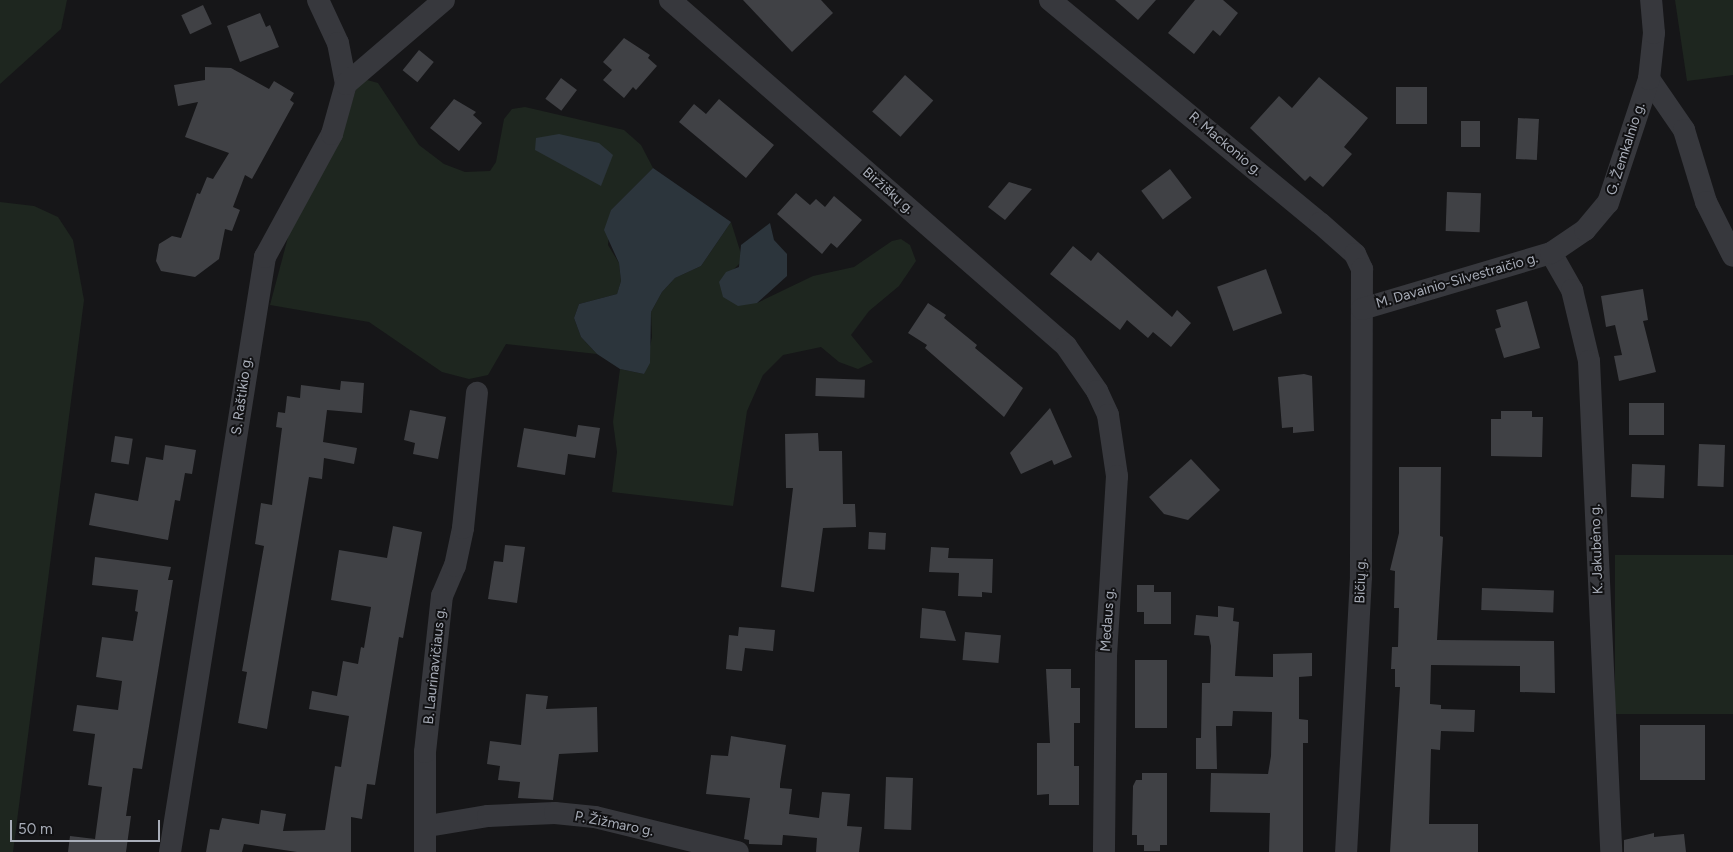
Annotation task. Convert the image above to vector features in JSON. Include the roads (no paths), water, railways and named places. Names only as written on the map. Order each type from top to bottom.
[{"type":"street","points":[[318,0],[338,43],[346,84],[444,0]]},
{"type":"street","name":"Biržiškų g.","points":[[670,0],[1066,346],[1097,390]]},
{"type":"street","name":"R. Mackonio g.","points":[[1050,0],[1355,254],[1362,269],[1362,309]]},
{"type":"street","name":"G. Žemkalnio g.","points":[[1551,253],[1585,230],[1608,202],[1649,79],[1654,33],[1651,0]]},
{"type":"street","name":"G. Žemkalnio g.","points":[[1649,79],[1684,130],[1706,202],[1733,256]]},
{"type":"street","name":"S. Raštikio g.","points":[[170,852],[266,258],[332,134],[346,84]]},
{"type":"street","name":"M. Davainio-Silvestraičio g.","points":[[1362,309],[1551,253]]},
{"type":"street","name":"K. Jakubėno g.","points":[[1551,253],[1572,290],[1589,360],[1611,852]]},
{"type":"street","name":"Bičių g.","points":[[1346,852],[1361,577],[1362,309]]},
{"type":"street","name":"Medaus g.","points":[[1097,390],[1108,415],[1117,476],[1106,657],[1104,852]]},
{"type":"street","name":"B. Laurinavičiaus g.","points":[[425,852],[428,826],[426,752],[442,596],[455,566],[464,528],[477,393]]},
{"type":"street","name":"P. Žižmaro g.","points":[[428,826],[488,816],[555,813],[595,817],[738,852]]}]
